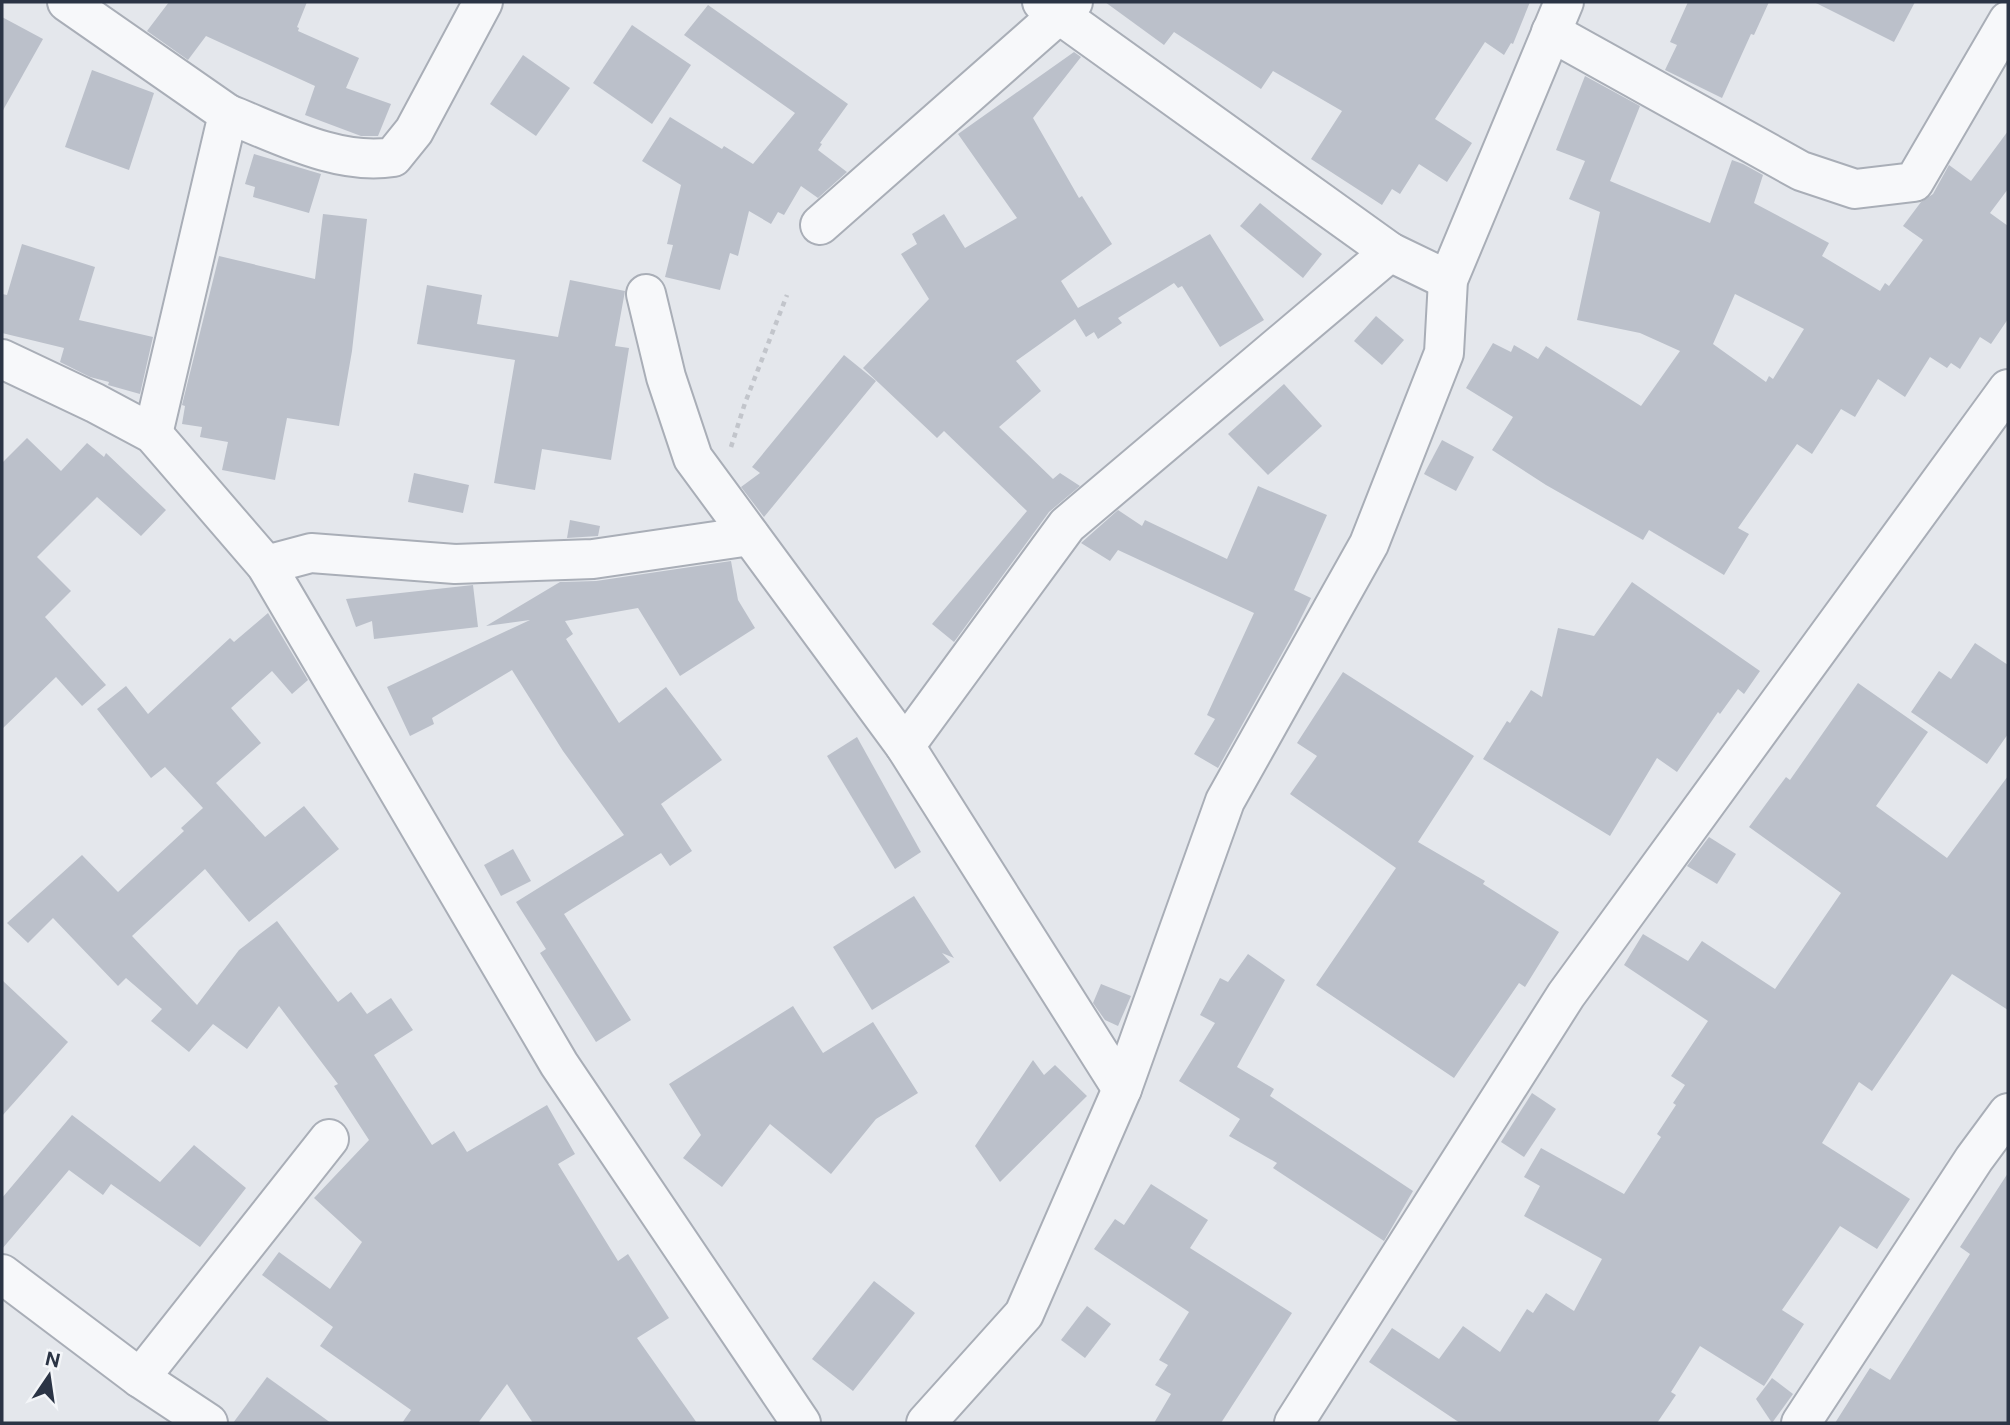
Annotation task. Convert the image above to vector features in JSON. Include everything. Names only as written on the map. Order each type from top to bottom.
[{"type":"street","points":[[67,2],[228,114],[342,157],[373,160],[393,157],[414,131],[483,2]]},
{"type":"street","points":[[820,225],[1059,6],[1390,252],[1448,280]]},
{"type":"street","points":[[926,1423],[1024,1314],[1122,1089],[1225,801],[1368,544],[1444,353],[1448,280],[1558,17],[1801,171],[1855,189],[1914,182],[2008,21]]},
{"type":"street","points":[[153,434],[228,114]]},
{"type":"street","points":[[905,746],[1067,525],[1390,252]]},
{"type":"street","points":[[646,294],[666,377],[693,458],[905,746],[1122,1089]]},
{"type":"street","points":[[2,359],[153,434],[266,565],[559,1064],[801,1423]]},
{"type":"street","points":[[1294,1423],[1566,995],[2008,388]]},
{"type":"street","points":[[266,565],[311,554],[455,564],[593,559],[751,536]]},
{"type":"street","points":[[1801,1423],[1973,1159],[2008,1113]]},
{"type":"street","points":[[140,1378],[329,1139]]},
{"type":"street","points":[[2,1274],[140,1378],[208,1423]]},
{"type":"path","points":[[717,491],[745,403],[787,296]]},
{"type":"building","points":[[169,2],[307,2],[297,27],[298,31],[359,58],[346,88],[391,104],[378,136],[361,136],[305,115],[315,86],[206,36],[188,60],[147,31]]},
{"type":"building","points":[[1105,2],[1530,2],[1513,44],[1511,43],[1504,55],[1485,42],[1435,119],[1472,143],[1447,182],[1419,164],[1400,194],[1392,189],[1382,205],[1311,159],[1342,111],[1273,71],[1261,89],[1174,32],[1164,45]]},
{"type":"building","points":[[1688,2],[1769,2],[1722,98],[1665,70],[1677,45],[1670,42]]},
{"type":"building","points":[[1814,2],[1915,2],[1894,42]]},
{"type":"building","points":[[708,5],[848,104],[820,143],[822,144],[818,150],[847,172],[818,198],[801,186],[784,215],[778,212],[771,224],[749,211],[738,256],[730,253],[720,290],[665,277],[673,245],[667,244],[681,185],[642,161],[670,117],[722,149],[724,146],[753,164],[795,113],[684,35]]},
{"type":"building","points":[[2,17],[43,39],[2,112]]},
{"type":"building","points":[[632,25],[691,65],[652,124],[593,83]]},
{"type":"building","points":[[1074,52],[1081,57],[1033,118],[1079,198],[1082,196],[1112,244],[1061,281],[1078,308],[1210,234],[1264,320],[1220,347],[1182,286],[1178,288],[1174,283],[1118,318],[1122,323],[1098,339],[1094,332],[1086,337],[1075,319],[1016,361],[1041,391],[999,427],[1053,479],[1060,473],[1080,486],[1049,512],[954,642],[932,624],[1027,511],[944,431],[937,438],[863,368],[929,299],[901,254],[917,244],[912,234],[944,214],[965,248],[1017,218],[958,134]]},
{"type":"building","points":[[523,55],[570,88],[536,136],[490,104]]},
{"type":"building","points":[[92,70],[154,93],[129,170],[65,147]]},
{"type":"building","points":[[1585,76],[1640,106],[1610,181],[1710,223],[1732,160],[1743,164],[1763,175],[1754,203],[1829,243],[1822,256],[1880,291],[1885,283],[1889,286],[1923,240],[1903,226],[1921,202],[1933,194],[1949,165],[1971,181],[2008,131],[2008,189],[1990,213],[2008,226],[2008,319],[1991,344],[1980,337],[1960,369],[1951,363],[1947,368],[1930,357],[1905,397],[1878,379],[1855,417],[1841,409],[1812,454],[1797,444],[1738,528],[1749,534],[1724,575],[1649,530],[1643,540],[1546,485],[1492,450],[1513,417],[1466,388],[1493,343],[1511,352],[1514,345],[1538,359],[1546,346],[1641,406],[1680,351],[1640,333],[1577,320],[1600,212],[1569,199],[1585,161],[1556,150]],"holes":[[[1735,294],[1804,329],[1773,379],[1769,376],[1766,382],[1713,344]]]},
{"type":"building","points":[[254,154],[321,174],[309,213],[253,197],[255,187],[245,184]]},
{"type":"building","points":[[1260,203],[1322,254],[1303,278],[1240,226]]},
{"type":"building","points":[[323,214],[367,219],[352,351],[339,426],[287,418],[275,480],[222,470],[228,442],[200,437],[202,427],[182,424],[185,406],[182,405],[219,256],[315,279]]},
{"type":"building","points":[[22,244],[95,267],[79,320],[153,337],[140,394],[108,385],[109,382],[90,377],[60,362],[64,348],[2,333],[2,294],[7,295]]},
{"type":"building","points":[[570,280],[625,291],[615,346],[629,348],[611,460],[542,449],[535,490],[494,483],[515,360],[417,344],[427,285],[482,295],[477,324],[558,337]]},
{"type":"building","points":[[1376,316],[1404,340],[1382,365],[1354,341]]},
{"type":"building","points":[[844,355],[876,381],[764,517],[741,487],[760,473],[752,467]]},
{"type":"building","points":[[1284,384],[1322,426],[1268,475],[1228,434]]},
{"type":"building","points":[[27,438],[61,471],[87,443],[104,457],[106,453],[166,510],[141,536],[97,497],[37,557],[71,591],[45,617],[106,685],[82,706],[56,677],[2,729],[2,463]]},
{"type":"building","points":[[1442,440],[1474,457],[1456,491],[1424,474]]},
{"type":"building","points":[[414,473],[469,485],[463,513],[408,502]]},
{"type":"building","points":[[1258,486],[1327,515],[1294,590],[1311,598],[1218,768],[1194,754],[1215,719],[1207,715],[1254,613],[1118,550],[1110,561],[1081,543],[1118,510],[1142,526],[1145,520],[1227,559]]},
{"type":"building","points":[[570,520],[600,526],[598,536],[567,538]]},
{"type":"building","points":[[731,561],[738,600],[755,628],[680,676],[638,608],[565,621],[573,634],[566,639],[619,723],[666,687],[722,760],[661,804],[692,851],[670,866],[661,853],[564,914],[631,1020],[596,1042],[540,953],[546,949],[516,902],[624,835],[563,751],[512,670],[432,718],[434,724],[410,736],[387,687],[530,620],[486,626],[560,582],[596,581]]},
{"type":"building","points":[[1632,582],[1760,671],[1744,694],[1738,689],[1720,714],[1718,712],[1677,772],[1657,758],[1610,836],[1483,759],[1531,690],[1542,697],[1558,628],[1594,636]]},
{"type":"building","points":[[473,585],[478,627],[374,639],[372,621],[356,627],[346,599]]},
{"type":"building","points":[[268,613],[308,680],[292,694],[272,671],[231,708],[261,743],[216,783],[265,837],[304,806],[339,849],[249,922],[205,869],[132,936],[197,1005],[239,950],[277,921],[338,1002],[351,992],[367,1014],[391,998],[413,1030],[374,1055],[432,1145],[454,1131],[467,1152],[547,1105],[575,1154],[558,1164],[618,1261],[628,1254],[669,1318],[637,1338],[697,1423],[533,1423],[507,1384],[478,1423],[402,1423],[411,1410],[320,1346],[333,1327],[262,1275],[279,1252],[330,1289],[362,1242],[314,1198],[369,1140],[334,1086],[338,1084],[279,1006],[247,1049],[213,1024],[189,1052],[151,1021],[162,1009],[126,978],[118,986],[53,918],[28,943],[7,923],[82,855],[118,892],[184,831],[181,828],[203,808],[165,767],[151,778],[97,709],[126,686],[148,714],[230,638],[234,642]]},
{"type":"building","points":[[1975,643],[2008,665],[2008,734],[1987,764],[1911,712],[1939,671],[1951,679]]},
{"type":"building","points":[[1343,672],[1474,756],[1418,842],[1485,881],[1483,884],[1559,932],[1525,987],[1519,983],[1454,1078],[1316,985],[1396,868],[1290,794],[1317,756],[1297,743]]},
{"type":"building","points":[[1858,683],[1928,732],[1876,806],[1947,858],[2008,776],[2008,1010],[1952,974],[1872,1091],[1859,1082],[1822,1143],[1910,1199],[1877,1249],[1840,1226],[1782,1310],[1804,1324],[1764,1386],[1700,1346],[1671,1392],[1676,1395],[1657,1423],[1460,1423],[1369,1362],[1392,1328],[1439,1359],[1463,1326],[1500,1352],[1527,1309],[1533,1313],[1546,1293],[1574,1311],[1602,1259],[1524,1216],[1540,1186],[1524,1177],[1541,1148],[1624,1194],[1661,1137],[1657,1134],[1676,1105],[1673,1103],[1685,1085],[1671,1076],[1708,1021],[1624,965],[1643,934],[1688,961],[1702,941],[1775,989],[1841,893],[1749,827],[1786,777],[1790,780]]},
{"type":"building","points":[[857,737],[921,852],[895,869],[827,756]]},
{"type":"building","points":[[1709,837],[1736,854],[1717,884],[1687,866]]},
{"type":"building","points":[[513,849],[531,881],[501,896],[484,865]]},
{"type":"building","points":[[914,896],[954,958],[942,953],[950,962],[872,1010],[833,947]]},
{"type":"building","points":[[1248,954],[1285,980],[1237,1067],[1274,1089],[1270,1096],[1413,1191],[1384,1241],[1273,1168],[1277,1163],[1229,1136],[1240,1119],[1179,1081],[1215,1023],[1200,1015],[1220,978],[1228,982]]},
{"type":"building","points":[[2,980],[68,1042],[2,1116]]},
{"type":"building","points":[[1101,984],[1131,996],[1118,1026],[1105,1020],[1093,1003]]},
{"type":"building","points":[[793,1006],[823,1053],[873,1022],[918,1093],[876,1119],[831,1174],[770,1124],[722,1187],[683,1158],[701,1135],[669,1084]]},
{"type":"building","points":[[1033,1060],[1044,1075],[1055,1065],[1087,1096],[1000,1182],[975,1146]]},
{"type":"building","points":[[1532,1093],[1556,1109],[1524,1157],[1501,1142]]},
{"type":"building","points":[[72,1115],[160,1182],[194,1145],[246,1188],[200,1247],[111,1184],[103,1195],[69,1170],[2,1249],[2,1198]]},
{"type":"building","points":[[2008,1173],[2008,1423],[1835,1423],[1870,1368],[1890,1380],[1970,1254],[1960,1247]]},
{"type":"building","points":[[1151,1184],[1208,1220],[1190,1248],[1292,1313],[1221,1423],[1154,1423],[1171,1394],[1155,1385],[1168,1365],[1159,1360],[1189,1312],[1094,1249],[1115,1219],[1124,1225]]},
{"type":"building","points":[[874,1281],[915,1313],[853,1391],[812,1359]]},
{"type":"building","points":[[1087,1306],[1111,1324],[1085,1358],[1061,1340]]},
{"type":"building","points":[[267,1377],[331,1423],[233,1423]]},
{"type":"building","points":[[1772,1378],[1793,1394],[1772,1423],[1756,1399]]}]
